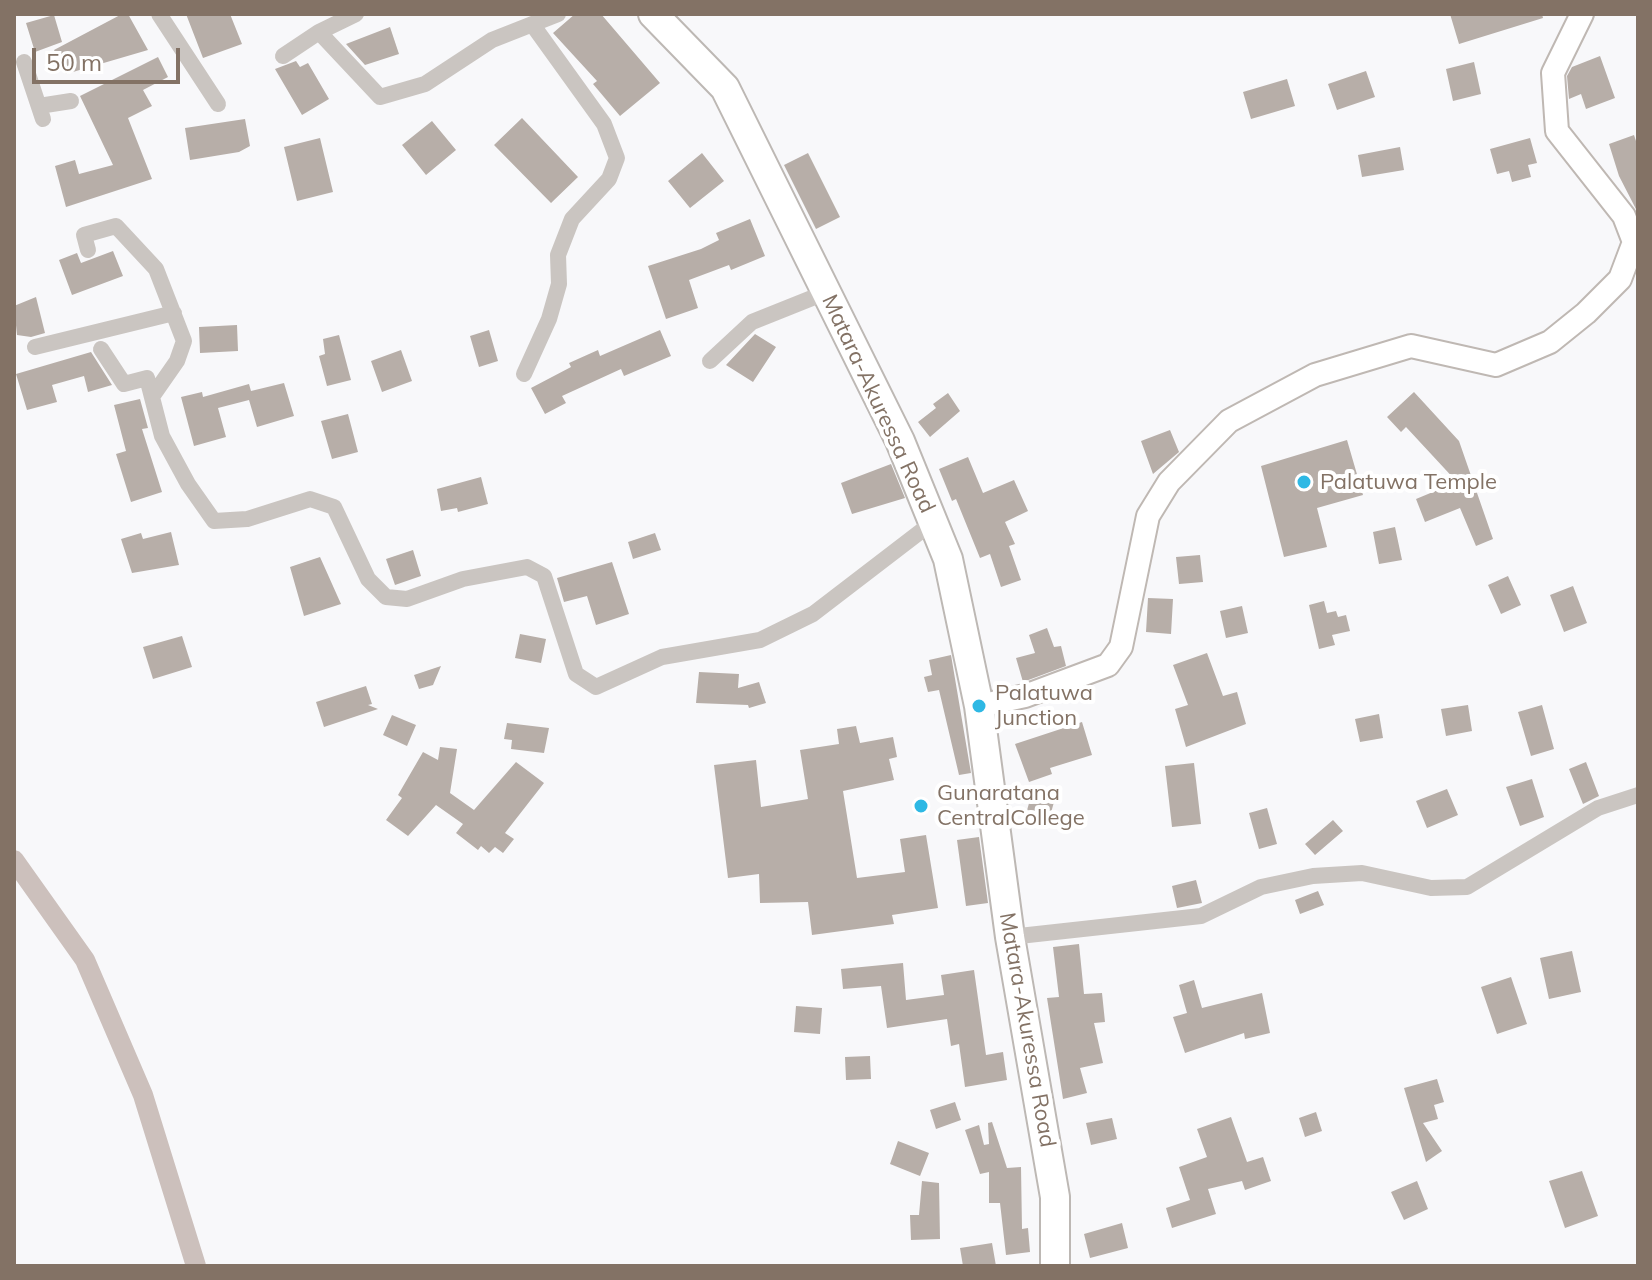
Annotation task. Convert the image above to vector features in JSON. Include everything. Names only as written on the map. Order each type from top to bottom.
[{"type":"highway","name":"Matara-Akuressa Road","points":[[653,14],[725,88],[900,441],[948,559],[979,706],[1010,937],[1055,1197],[1055,1266]]},
{"type":"street","points":[[159,14],[218,104]]},
{"type":"street","points":[[283,56],[319,32],[356,14]]},
{"type":"street","points":[[319,32],[380,97],[425,84],[492,40],[558,14]]},
{"type":"street","points":[[979,706],[1025,696],[1108,665],[1121,647],[1148,516],[1169,482],[1229,421],[1315,375],[1411,346],[1496,365],[1550,342],[1620,279],[1634,242],[1624,216],[1557,131],[1553,73],[1582,14]]},
{"type":"street","points":[[524,374],[549,319],[559,284],[558,255],[572,219],[609,179],[617,158],[604,124],[532,24]]},
{"type":"street","points":[[24,62],[41,113],[71,101]]},
{"type":"street","points":[[88,250],[84,235],[116,226],[156,269],[184,341],[177,361],[154,394]]},
{"type":"street","points":[[710,361],[752,322],[827,292]]},
{"type":"street","points":[[35,347],[174,313]]},
{"type":"street","points":[[101,349],[124,384],[147,378],[154,394],[162,436],[188,484],[214,521],[247,519],[310,499],[334,507],[368,579],[386,597],[407,599],[463,579],[527,567],[544,576],[576,674],[596,687],[662,657],[760,640],[813,614],[933,522]]},
{"type":"street","points":[[1010,937],[1201,916],[1261,887],[1313,876],[1362,873],[1431,888],[1467,887],[1598,808],[1638,795]]},
{"type":"building","points":[[122,14],[128,14],[148,50],[66,74],[54,50]]},
{"type":"building","points":[[186,14],[230,14],[242,44],[203,58]]},
{"type":"building","points":[[575,14],[601,14],[660,83],[620,116],[593,84],[597,81],[553,33]]},
{"type":"building","points":[[1450,14],[1542,14],[1543,18],[1459,44]]},
{"type":"building","points":[[54,15],[62,42],[35,52],[26,23]]},
{"type":"building","points":[[390,27],[399,54],[365,65],[346,44]]},
{"type":"building","points":[[1600,56],[1615,98],[1586,109],[1581,94],[1569,99],[1567,76],[1572,67]]},
{"type":"building","points":[[158,57],[168,77],[143,90],[152,106],[128,118],[152,179],[66,207],[55,166],[75,160],[79,174],[113,165],[80,96]]},
{"type":"building","points":[[296,61],[300,67],[308,63],[329,99],[302,115],[275,69]]},
{"type":"building","points":[[1474,62],[1481,94],[1453,101],[1446,69]]},
{"type":"building","points":[[1366,71],[1375,97],[1337,110],[1328,84]]},
{"type":"building","points":[[1287,79],[1295,106],[1251,119],[1243,92]]},
{"type":"building","points":[[522,118],[578,177],[551,203],[494,145]]},
{"type":"building","points":[[245,119],[250,146],[239,152],[190,160],[185,128]]},
{"type":"building","points":[[432,121],[456,150],[426,175],[402,145]]},
{"type":"building","points":[[1634,135],[1638,147],[1638,213],[1619,176],[1609,144]]},
{"type":"building","points":[[320,138],[333,192],[297,201],[284,147]]},
{"type":"building","points":[[1530,138],[1537,163],[1528,165],[1531,177],[1512,182],[1509,171],[1497,174],[1490,149]]},
{"type":"building","points":[[1400,147],[1404,170],[1362,177],[1358,155]]},
{"type":"building","points":[[702,153],[724,181],[690,208],[668,181]]},
{"type":"building","points":[[808,153],[840,217],[816,229],[784,165]]},
{"type":"building","points":[[750,219],[765,256],[731,270],[729,265],[689,280],[698,308],[666,319],[648,266],[701,249],[719,240],[716,233]]},
{"type":"building","points":[[113,251],[123,276],[72,295],[59,260],[77,253],[81,263]]},
{"type":"building","points":[[36,297],[45,333],[31,337],[17,335],[14,306]]},
{"type":"building","points":[[237,325],[238,351],[200,353],[199,327]]},
{"type":"building","points":[[489,330],[498,361],[479,367],[470,336]]},
{"type":"building","points":[[660,330],[671,356],[624,376],[621,369],[562,396],[566,403],[545,414],[531,388],[571,367],[569,363],[598,350],[600,356]]},
{"type":"building","points":[[755,334],[776,347],[753,382],[726,365]]},
{"type":"building","points":[[339,335],[351,380],[327,386],[319,356],[325,354],[323,339]]},
{"type":"building","points":[[401,350],[412,381],[382,392],[371,361]]},
{"type":"building","points":[[91,352],[112,385],[88,392],[84,376],[52,385],[57,402],[27,410],[16,374]]},
{"type":"building","points":[[284,383],[294,416],[257,427],[249,400],[218,408],[226,437],[194,446],[181,397],[202,392],[203,397],[249,384],[251,391]]},
{"type":"building","points":[[1414,392],[1459,441],[1493,539],[1476,546],[1460,508],[1425,522],[1416,499],[1457,482],[1406,427],[1401,432],[1387,417]]},
{"type":"building","points":[[948,393],[960,411],[930,437],[918,422],[936,408],[933,404]]},
{"type":"building","points":[[140,399],[148,428],[142,429],[162,492],[131,502],[116,454],[126,451],[114,405]]},
{"type":"building","points":[[348,414],[358,452],[332,459],[321,421]]},
{"type":"building","points":[[1170,430],[1179,452],[1153,474],[1141,441]]},
{"type":"building","points":[[1347,440],[1363,495],[1317,508],[1327,547],[1284,557],[1261,466]]},
{"type":"building","points":[[968,457],[983,493],[1014,480],[1028,511],[1005,522],[1015,544],[1009,546],[1021,580],[1001,587],[990,554],[980,558],[956,499],[952,501],[939,469]]},
{"type":"building","points":[[891,464],[905,498],[852,514],[841,483]]},
{"type":"building","points":[[481,477],[488,504],[458,512],[457,508],[441,511],[437,489]]},
{"type":"building","points":[[1395,527],[1402,560],[1379,564],[1373,532]]},
{"type":"building","points":[[171,532],[179,565],[132,573],[121,539],[141,533],[143,539]]},
{"type":"building","points":[[655,533],[661,550],[633,559],[628,542]]},
{"type":"building","points":[[413,550],[421,576],[395,585],[386,559]]},
{"type":"building","points":[[1200,555],[1203,582],[1179,584],[1176,557]]},
{"type":"building","points":[[320,557],[341,604],[304,616],[290,567]]},
{"type":"building","points":[[612,562],[629,614],[596,625],[587,596],[564,602],[557,578]]},
{"type":"building","points":[[1508,576],[1521,605],[1501,614],[1488,585]]},
{"type":"building","points":[[1573,586],[1587,623],[1564,632],[1550,595]]},
{"type":"building","points":[[1148,598],[1173,599],[1171,634],[1146,632]]},
{"type":"building","points":[[1324,601],[1327,613],[1336,611],[1338,617],[1346,615],[1350,631],[1332,635],[1335,645],[1319,649],[1309,605]]},
{"type":"building","points":[[1242,606],[1248,633],[1226,638],[1220,611]]},
{"type":"building","points":[[1047,628],[1054,647],[1061,646],[1066,666],[1023,682],[1016,658],[1035,653],[1029,635]]},
{"type":"building","points":[[520,634],[546,639],[541,663],[515,658]]},
{"type":"building","points":[[182,636],[192,667],[153,679],[143,647]]},
{"type":"building","points":[[1207,653],[1223,696],[1237,692],[1246,724],[1186,747],[1175,709],[1188,705],[1173,665]]},
{"type":"building","points":[[951,655],[971,773],[959,775],[939,690],[928,692],[924,677],[932,675],[929,660]]},
{"type":"building","points":[[441,666],[433,685],[419,689],[414,675]]},
{"type":"building","points":[[699,672],[739,674],[738,688],[759,682],[766,703],[749,708],[748,705],[696,703]]},
{"type":"building","points":[[366,686],[372,704],[368,705],[378,709],[324,727],[316,702]]},
{"type":"building","points":[[1468,705],[1472,731],[1446,736],[1441,709]]},
{"type":"building","points":[[1542,705],[1554,749],[1531,756],[1518,712]]},
{"type":"building","points":[[1379,714],[1383,738],[1360,742],[1355,719]]},
{"type":"building","points":[[392,715],[416,725],[407,746],[383,735]]},
{"type":"building","points":[[1082,722],[1092,755],[1050,768],[1052,774],[1029,782],[1015,744]]},
{"type":"building","points":[[507,723],[549,728],[544,753],[511,749],[512,740],[504,739]]},
{"type":"building","points":[[856,726],[860,743],[893,737],[897,757],[889,759],[894,780],[843,791],[857,878],[905,872],[900,839],[926,835],[938,908],[892,915],[894,924],[812,935],[808,902],[760,903],[759,874],[728,878],[714,765],[756,760],[761,807],[808,799],[800,750],[839,744],[837,729]]},
{"type":"building","points":[[440,747],[457,749],[450,793],[474,810],[516,762],[544,783],[505,833],[514,839],[503,853],[495,847],[489,853],[481,846],[478,850],[456,833],[463,824],[436,805],[408,836],[386,820],[402,798],[398,795],[423,752],[438,760]]},
{"type":"building","points":[[1586,762],[1599,796],[1583,804],[1569,769]]},
{"type":"building","points":[[1194,763],[1201,824],[1172,827],[1165,766]]},
{"type":"building","points":[[1532,779],[1544,817],[1520,826],[1506,787]]},
{"type":"building","points":[[1447,789],[1458,815],[1427,828],[1416,801]]},
{"type":"building","points":[[1031,796],[1054,802],[1049,820],[1026,814]]},
{"type":"building","points":[[1267,808],[1277,844],[1259,849],[1249,813]]},
{"type":"building","points":[[1333,820],[1343,831],[1315,855],[1305,844]]},
{"type":"building","points":[[979,837],[988,903],[966,906],[957,840]]},
{"type":"building","points":[[1196,880],[1202,903],[1177,908],[1172,886]]},
{"type":"building","points":[[1318,891],[1324,905],[1300,914],[1295,900]]},
{"type":"building","points":[[1079,944],[1084,994],[1102,993],[1105,1022],[1094,1023],[1103,1063],[1080,1068],[1087,1093],[1063,1099],[1047,998],[1059,997],[1053,947]]},
{"type":"building","points":[[1572,951],[1581,992],[1549,999],[1540,958]]},
{"type":"building","points":[[903,963],[906,1000],[944,995],[941,975],[974,970],[986,1055],[1003,1052],[1007,1080],[965,1087],[959,1044],[951,1046],[947,1019],[887,1028],[881,986],[843,989],[841,969]]},
{"type":"building","points":[[1511,977],[1527,1024],[1497,1034],[1481,987]]},
{"type":"building","points":[[1194,980],[1202,1008],[1262,993],[1270,1033],[1245,1039],[1244,1033],[1185,1053],[1173,1017],[1187,1013],[1179,985]]},
{"type":"building","points":[[796,1006],[822,1008],[820,1034],[794,1032]]},
{"type":"building","points":[[870,1056],[871,1079],[846,1080],[845,1057]]},
{"type":"building","points":[[1437,1079],[1444,1102],[1434,1105],[1438,1119],[1423,1123],[1442,1151],[1426,1162],[1404,1088]]},
{"type":"building","points":[[955,1102],[961,1120],[936,1129],[930,1110]]},
{"type":"building","points":[[1316,1112],[1322,1131],[1305,1137],[1299,1118]]},
{"type":"building","points":[[1231,1117],[1247,1162],[1263,1157],[1271,1181],[1245,1190],[1242,1181],[1208,1189],[1216,1214],[1172,1228],[1166,1208],[1190,1200],[1179,1167],[1207,1157],[1197,1129]]},
{"type":"building","points":[[1112,1118],[1117,1139],[1091,1145],[1086,1123]]},
{"type":"building","points":[[992,1122],[1007,1168],[1021,1167],[1022,1229],[1028,1228],[1030,1252],[1006,1255],[1000,1203],[989,1203],[989,1172],[980,1174],[965,1130],[979,1125],[984,1145],[989,1144],[988,1123]]},
{"type":"building","points":[[898,1141],[929,1153],[920,1176],[890,1164]]},
{"type":"building","points":[[1582,1171],[1598,1216],[1565,1228],[1549,1181]]},
{"type":"building","points":[[922,1181],[939,1183],[940,1239],[911,1240],[910,1215],[919,1215]]},
{"type":"building","points":[[1417,1181],[1428,1209],[1404,1220],[1391,1192]]},
{"type":"building","points":[[1122,1223],[1128,1248],[1090,1258],[1084,1234]]},
{"type":"building","points":[[992,1243],[996,1266],[963,1266],[960,1248]]},
{"type":"waterway","points":[[14,860],[85,960],[143,1095],[196,1266]]},
{"type":"place","name":"Palatuwa Temple","points":[[1304,482]]},
{"type":"place","name":"Palatuwa Junction","points":[[979,706]]},
{"type":"place","name":"Gunaratana CentralCollege","points":[[921,806]]}]
